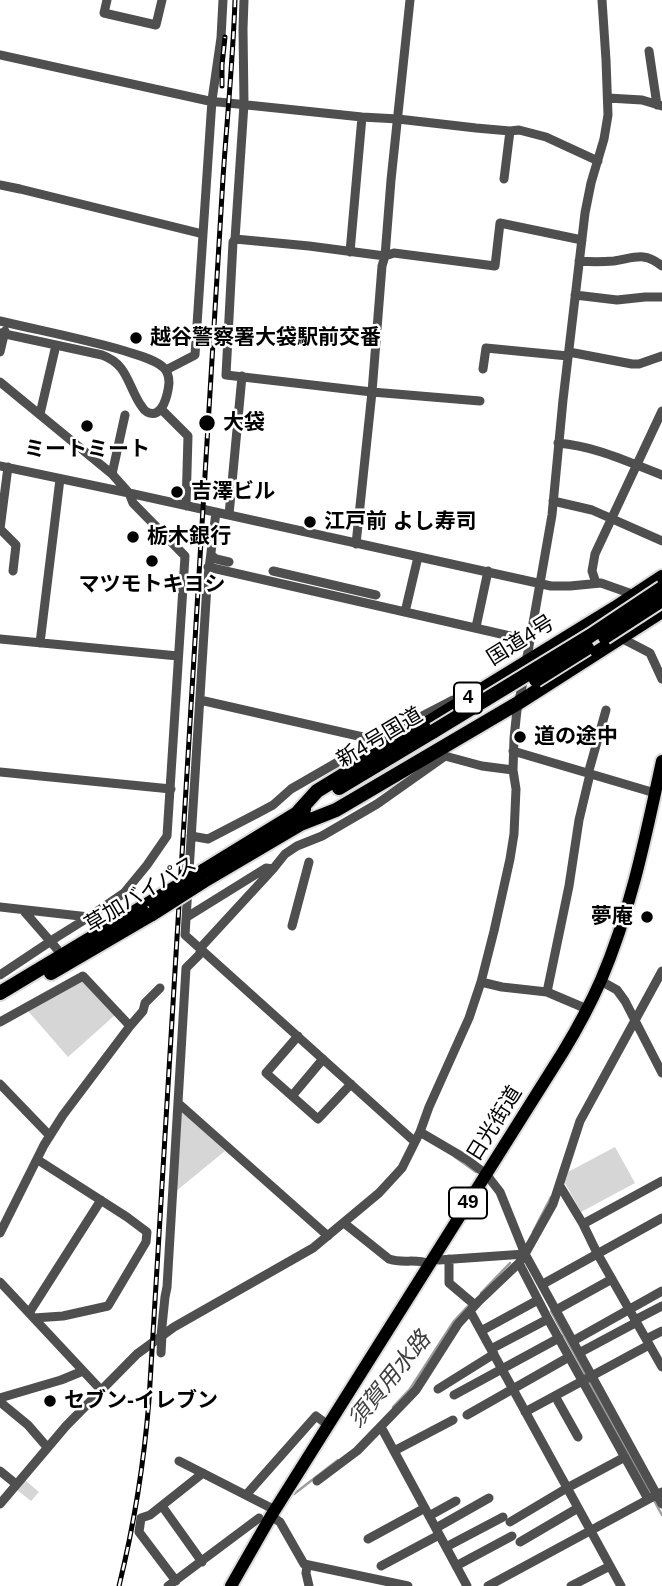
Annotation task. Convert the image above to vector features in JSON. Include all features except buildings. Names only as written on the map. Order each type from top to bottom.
[{"type":"highway","name":"4","points":[[639,592],[662,568]]},
{"type":"highway","name":"国道4号","points":[[300,818],[317,791],[662,577]]},
{"type":"highway","name":"新4号国道","points":[[300,818],[436,735],[662,588]]},
{"type":"highway","name":"新4号国道","points":[[436,735],[566,662],[662,600]]},
{"type":"highway","name":"4","points":[[300,818],[336,810],[518,703],[662,611]]},
{"type":"highway","name":"草加バイパス","points":[[0,1003],[300,818]]},
{"type":"highway","name":"草加バイパス","points":[[0,993],[153,907]]},
{"type":"main road","name":"日光街道","points":[[231,1586],[268,1515],[328,1425],[563,1052],[587,1009],[601,981],[632,890],[657,797],[662,761]]},
{"type":"street","points":[[107,0],[104,13],[156,24],[162,0]]},
{"type":"street","points":[[166,370],[195,355],[212,100],[221,38],[223,0]]},
{"type":"street","points":[[244,0],[244,104],[226,375],[477,401]]},
{"type":"street","points":[[356,544],[410,0]]},
{"type":"street","points":[[0,1504],[47,1447],[137,1354],[199,1311],[313,1248],[391,1181],[402,1168],[420,1132],[469,1018],[481,982],[510,859],[516,817],[513,751],[518,703],[541,584],[553,501],[582,240],[591,183],[606,128],[608,98],[602,0]]},
{"type":"street","points":[[608,98],[642,100],[659,105],[649,51]]},
{"type":"street","points":[[0,55],[209,101],[519,130],[547,137],[598,161]]},
{"type":"street","points":[[350,252],[362,117]]},
{"type":"street","points":[[505,180],[510,131]]},
{"type":"street","points":[[0,186],[203,234]]},
{"type":"street","points":[[235,239],[385,256],[394,253],[495,266],[500,223],[582,240]]},
{"type":"street","points":[[579,261],[599,262],[645,256],[662,266]]},
{"type":"street","points":[[575,295],[617,300],[662,297]]},
{"type":"street","points":[[0,352],[2,333],[4,322],[104,350],[124,371],[137,399],[144,409],[151,413],[161,409],[166,398],[169,384],[166,370],[133,354],[104,350],[56,345],[2,333]]},
{"type":"street","points":[[40,414],[56,345]]},
{"type":"street","points":[[483,369],[486,348],[568,354],[632,365],[662,356]]},
{"type":"street","points":[[124,371],[133,354]]},
{"type":"street","points":[[229,515],[242,376]]},
{"type":"street","points":[[0,382],[112,474],[129,493],[133,503],[185,556],[167,836],[124,893],[0,975]]},
{"type":"street","points":[[161,409],[188,436],[186,506]]},
{"type":"street","points":[[596,583],[592,575],[592,562],[662,411]]},
{"type":"street","points":[[112,474],[125,415]]},
{"type":"street","points":[[558,443],[603,452],[662,475]]},
{"type":"street","points":[[13,570],[16,545],[0,529],[4,466],[541,584],[557,587],[601,583],[639,592]]},
{"type":"street","points":[[40,643],[60,479]]},
{"type":"street","points":[[553,501],[592,510],[662,541]]},
{"type":"street","points":[[216,512],[208,567],[185,935],[415,1142]]},
{"type":"street","points":[[211,555],[229,562]]},
{"type":"street","points":[[405,612],[418,557]]},
{"type":"street","points":[[208,567],[376,595]]},
{"type":"street","points":[[273,571],[314,586],[405,612],[510,636]]},
{"type":"street","points":[[476,627],[488,571]]},
{"type":"street","points":[[621,638],[650,653],[662,679]]},
{"type":"street","points":[[0,639],[178,656]]},
{"type":"street","points":[[200,700],[376,740]]},
{"type":"street","points":[[191,836],[208,839],[273,805],[291,789],[376,740],[453,700],[464,701]]},
{"type":"street","points":[[547,992],[569,886],[579,820],[606,710]]},
{"type":"street","points":[[161,1353],[186,968],[199,955],[203,945],[285,854],[377,804],[484,728],[484,723]]},
{"type":"street","points":[[513,751],[657,797]]},
{"type":"street","points":[[445,756],[482,766],[513,770]]},
{"type":"street","points":[[0,772],[171,789]]},
{"type":"street","points":[[292,926],[309,862]]},
{"type":"street","points":[[187,917],[266,868],[273,869]]},
{"type":"street","points":[[0,907],[89,917]]},
{"type":"street","points":[[23,910],[57,949]]},
{"type":"street","points":[[317,1481],[357,1451],[416,1390],[458,1324],[519,1263],[553,1204],[580,1121],[662,971]]},
{"type":"street","points":[[0,1022],[83,976],[130,1026]]},
{"type":"street","points":[[601,981],[617,990],[625,1001],[662,1073]]},
{"type":"street","points":[[481,982],[502,987],[538,989],[587,1009]]},
{"type":"street","points":[[0,1233],[63,1115],[143,1011],[145,1003],[160,988]]},
{"type":"street","points":[[298,1036],[266,1073],[318,1119],[351,1084]]},
{"type":"street","points":[[292,1096],[323,1059]]},
{"type":"street","points":[[0,1084],[50,1136]]},
{"type":"street","points":[[178,1103],[328,1236]]},
{"type":"street","points":[[420,1132],[454,1151],[486,1174],[500,1192],[525,1254],[662,1504]]},
{"type":"street","points":[[32,1315],[63,1316],[108,1306],[146,1241],[147,1232],[38,1160]]},
{"type":"street","points":[[583,1224],[662,1181]]},
{"type":"street","points":[[560,1186],[659,1357],[662,1367]]},
{"type":"street","points":[[32,1315],[101,1200]]},
{"type":"street","points":[[543,1284],[662,1218]]},
{"type":"street","points":[[344,1223],[395,1261],[424,1262],[525,1254]]},
{"type":"street","points":[[449,1259],[449,1283],[472,1308],[481,1331],[621,1586]]},
{"type":"street","points":[[519,1263],[625,1457],[656,1495]]},
{"type":"street","points":[[556,1310],[612,1279]]},
{"type":"street","points":[[0,1282],[101,1390]]},
{"type":"street","points":[[573,1341],[662,1291]]},
{"type":"street","points":[[481,1331],[538,1300]]},
{"type":"street","points":[[579,1353],[662,1306]]},
{"type":"street","points":[[438,1389],[492,1351],[548,1319]]},
{"type":"street","points":[[526,1412],[592,1376],[662,1331]]},
{"type":"street","points":[[454,1395],[559,1338]]},
{"type":"street","points":[[467,1415],[569,1357]]},
{"type":"street","points":[[0,1400],[83,1371]]},
{"type":"street","points":[[555,1396],[578,1437]]},
{"type":"street","points":[[0,1400],[28,1425],[47,1447]]},
{"type":"street","points":[[246,1495],[316,1416],[328,1425]]},
{"type":"street","points":[[394,1451],[453,1420]]},
{"type":"street","points":[[381,1427],[467,1586]]},
{"type":"street","points":[[446,1546],[506,1520],[625,1457]]},
{"type":"street","points":[[179,1461],[246,1495],[280,1522],[304,1564],[373,1583],[408,1586]]},
{"type":"street","points":[[0,1471],[16,1484]]},
{"type":"street","points":[[203,1473],[162,1506],[141,1518],[139,1532],[172,1584],[268,1515]]},
{"type":"street","points":[[488,1586],[656,1495]]},
{"type":"street","points":[[381,1566],[489,1499]]},
{"type":"street","points":[[368,1539],[456,1501]]},
{"type":"street","points":[[162,1506],[201,1562]]},
{"type":"street","points":[[456,1566],[578,1508]]},
{"type":"street","points":[[307,1565],[309,1586]]},
{"type":"street","points":[[570,1586],[610,1566]]},
{"type":"shaded area","points":[[82,981],[115,1015],[68,1057],[28,1011]]},
{"type":"shaded area","points":[[180,1110],[225,1151],[175,1192]]},
{"type":"shaded area","points":[[615,1147],[635,1183],[581,1212],[565,1183],[568,1172]]},
{"type":"shaded area","points":[[25,1480],[39,1492],[31,1501],[17,1490]]},
{"type":"waterway","points":[[455,1157],[476,1172]]},
{"type":"waterway","name":"須賀用水路","points":[[533,1232],[551,1197]]},
{"type":"waterway","name":"須賀用水路","points":[[481,1293],[510,1263]]},
{"type":"waterway","name":"須賀用水路","points":[[393,1407],[410,1389],[454,1321],[468,1306]]},
{"type":"waterway","points":[[551,1311],[662,1515]]},
{"type":"waterway","name":"須賀用水路","points":[[294,1494],[338,1460]]},
{"type":"railway","points":[[119,1586],[138,1494],[149,1400],[235,0]]},
{"type":"railway","points":[[222,86],[225,37]]},
{"type":"place","name":"越谷警察署大袋駅前交番","points":[[136,338]]},
{"type":"place","name":"大袋","points":[[207,423]]},
{"type":"place","name":"ミートミート","points":[[87,426]]},
{"type":"place","name":"吉澤ビル","points":[[177,492]]},
{"type":"place","name":"江戸前 よし寿司","points":[[310,522]]},
{"type":"place","name":"栃木銀行","points":[[133,537]]},
{"type":"place","name":"マツモトキヨシ","points":[[152,561]]},
{"type":"place","name":"道の途中","points":[[520,737]]},
{"type":"place","name":"夢庵","points":[[647,917]]},
{"type":"place","name":"セブン-イレブン","points":[[50,1401]]}]
